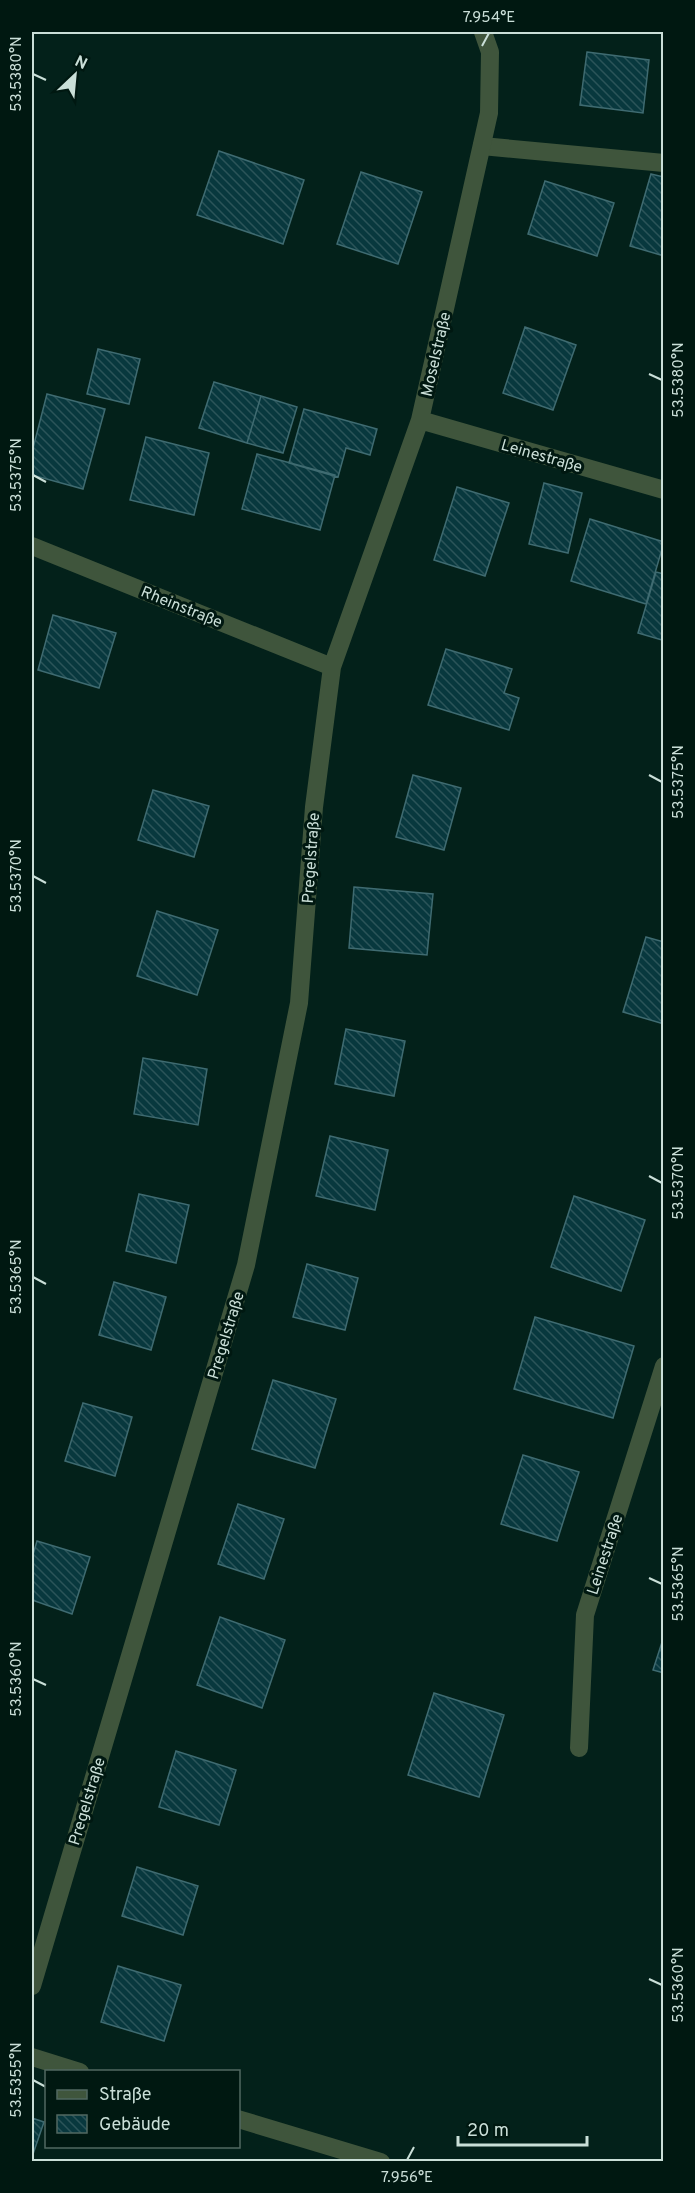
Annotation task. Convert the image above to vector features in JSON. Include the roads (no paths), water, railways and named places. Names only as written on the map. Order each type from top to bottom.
[{"type":"street","name":"Moselstraße","points":[[332,667],[420,420],[489,113],[490,52],[483,32]]},
{"type":"street","points":[[482,146],[663,163]]},
{"type":"street","name":"Leinestraße","points":[[420,420],[663,490]]},
{"type":"street","name":"Rheinstraße","points":[[32,546],[332,667]]},
{"type":"street","name":"Pregelstraße","points":[[32,1986],[246,1265],[299,1004],[314,807],[332,667]]},
{"type":"street","name":"Leinestraße","points":[[579,1748],[585,1616],[663,1366]]},
{"type":"street","points":[[32,2057],[74,2070]]},
{"type":"street","points":[[240,2120],[381,2162]]}]
